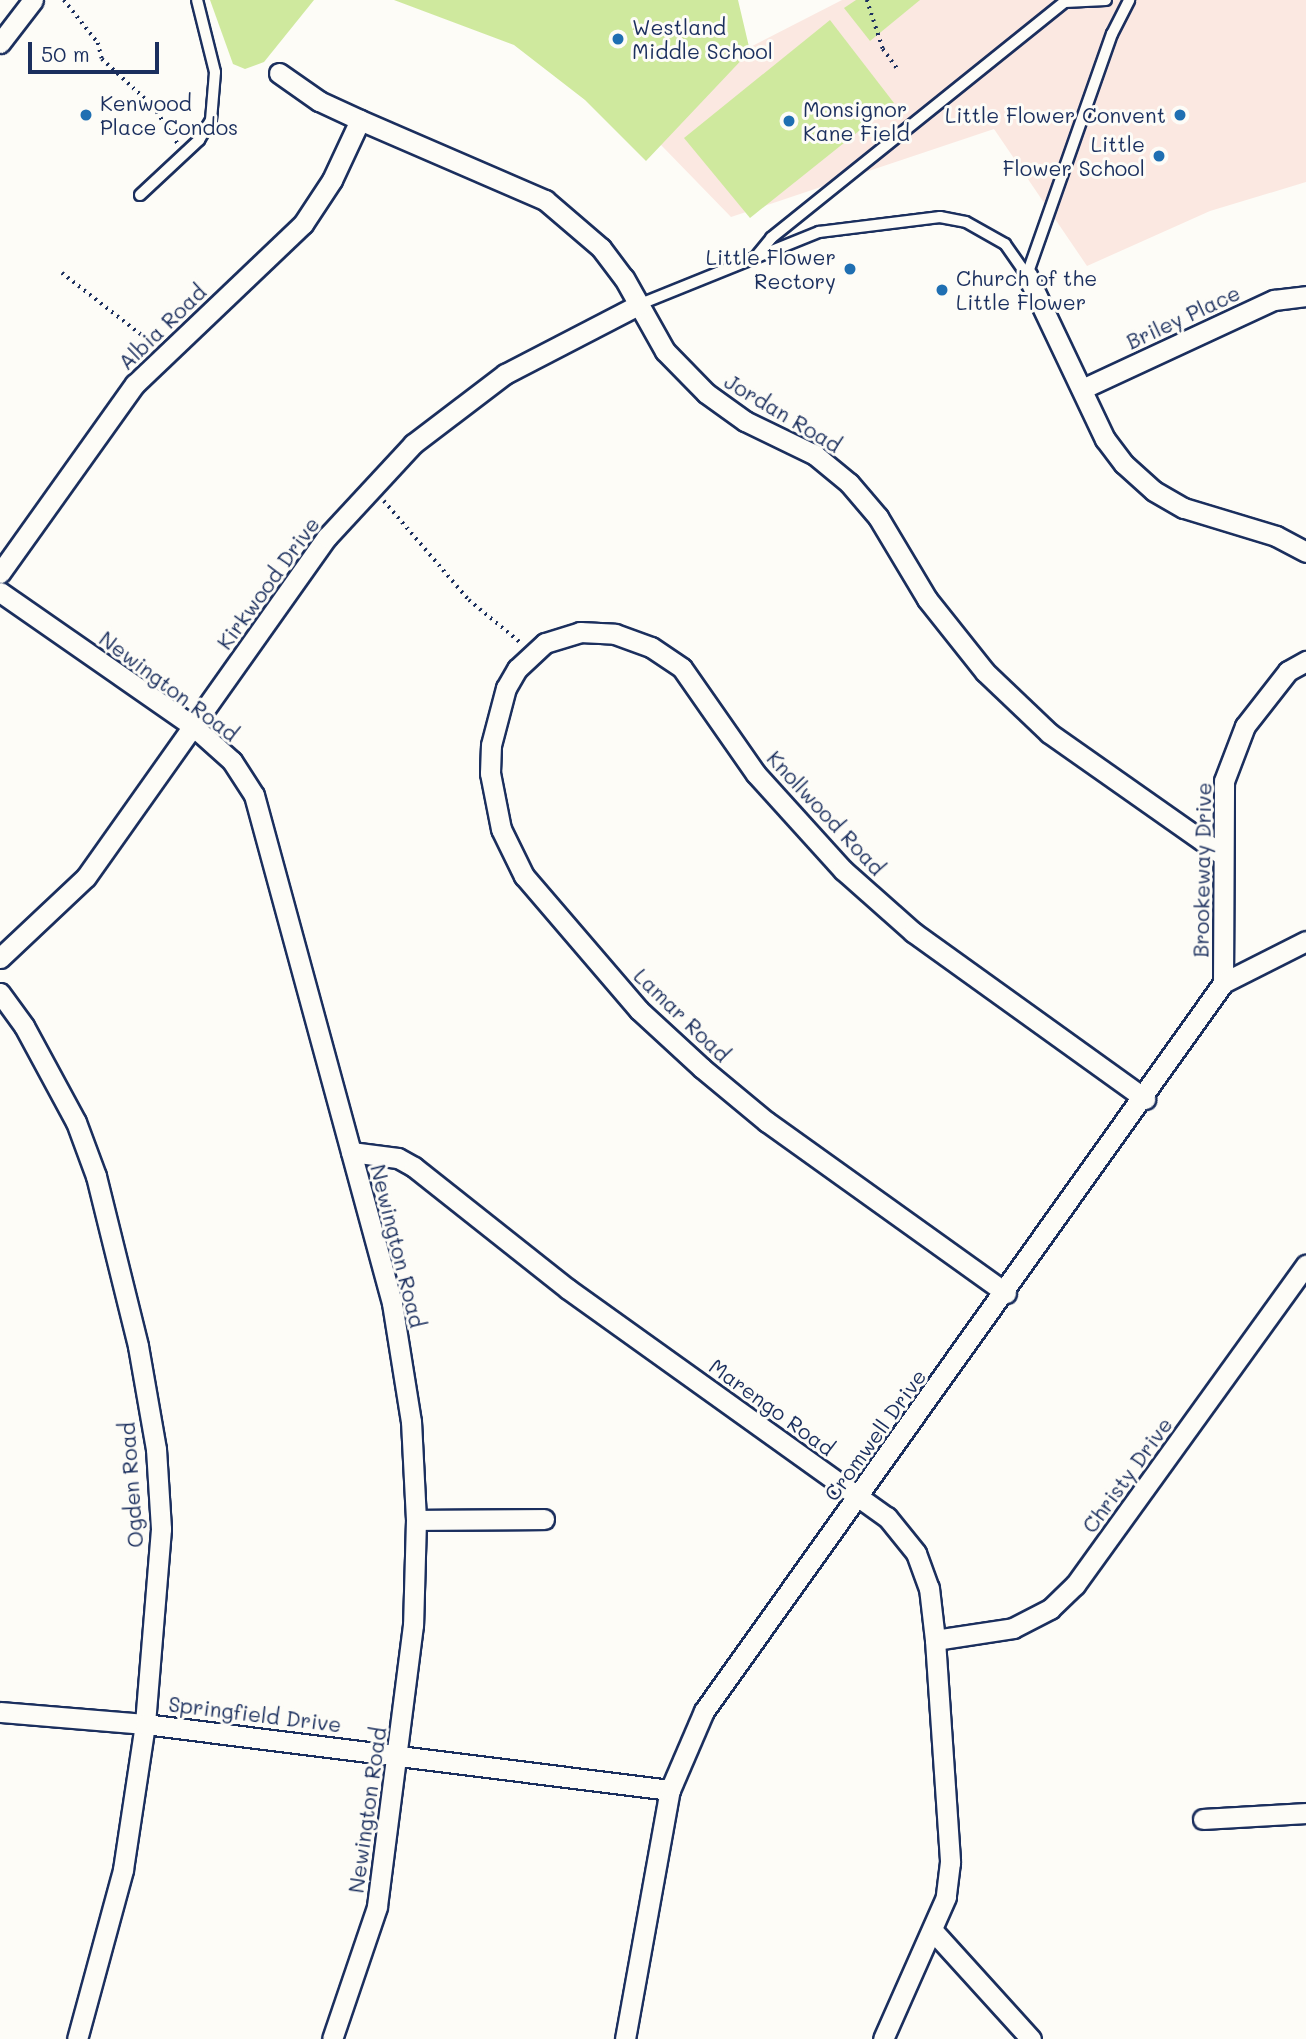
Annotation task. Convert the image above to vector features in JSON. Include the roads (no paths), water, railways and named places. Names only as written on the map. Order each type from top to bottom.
[{"type":"street","points":[[0,43],[33,0]]},
{"type":"street","name":"Jordan Road","points":[[279,72],[318,100],[545,200],[601,248],[665,351],[706,393],[745,421],[815,455],[849,483],[878,517],[927,599],[985,672],[1049,733],[1222,854]]},
{"type":"street","name":"Albia Road","points":[[0,572],[93,436],[163,355],[303,224],[332,180],[360,120]]},
{"type":"street","points":[[1027,275],[1105,439],[1154,491],[1184,508],[1276,536],[1306,552]]},
{"type":"street","name":"Briley Place","points":[[1082,388],[1274,300],[1306,296]]},
{"type":"street","name":"Kirkwood Drive","points":[[0,958],[86,877],[327,537],[413,444],[505,374],[638,305]]},
{"type":"street","name":"Newington Road","points":[[0,592],[194,727],[232,761],[254,795],[398,1336],[411,1421],[416,1520],[413,1625],[377,1907],[332,2039]]},
{"type":"street","name":"Knollwood Road","points":[[517,669],[545,643],[580,632],[615,634],[651,647],[682,668],[756,774],[843,870],[913,932],[1145,1099]]},
{"type":"street","name":"Brookeway Drive","points":[[1223,984],[1224,781],[1235,743],[1263,699],[1288,671],[1306,661]]},
{"type":"street","name":"Lamar Road","points":[[517,669],[506,688],[491,745],[490,773],[501,829],[524,876],[639,1010],[702,1068],[767,1122],[1006,1293]]},
{"type":"street","name":"Cromwell Drive","points":[[625,2039],[670,1790],[704,1711],[1145,1099],[1223,984],[1306,942]]},
{"type":"street","name":"Ogden Road","points":[[0,993],[24,1026],[76,1122],[96,1176],[138,1346],[156,1449],[161,1529],[145,1724],[123,1870],[77,2039]]},
{"type":"street","name":"Marengo Road","points":[[351,1152],[398,1158],[414,1167],[568,1289],[887,1517],[916,1553],[929,1588],[935,1640],[950,1862],[946,1897],[883,2039]]},
{"type":"street","name":"Christy Drive","points":[[935,1640],[1013,1628],[1049,1609],[1075,1585],[1306,1265]]},
{"type":"street","points":[[416,1520],[544,1519]]},
{"type":"street","name":"Springfield Drive","points":[[0,1712],[145,1724],[670,1790]]},
{"type":"street","points":[[1203,1819],[1306,1813]]},
{"type":"street","points":[[933,1931],[1031,2039]]},
{"type":"lane","points":[[141,195],[199,140],[211,120],[215,72],[197,0]]},
{"type":"lane","points":[[755,258],[771,238],[1065,2],[1107,0]]},
{"type":"lane","points":[[1027,275],[1112,34],[1129,0]]},
{"type":"lane","points":[[638,305],[819,232],[940,217],[966,222],[1005,244],[1027,275]]},
{"type":"place","name":"Westland Middle School","points":[[618,39]]},
{"type":"place","name":"Kenwood Place Condos","points":[[86,115]]},
{"type":"place","name":"Little Flower Convent","points":[[1180,115]]},
{"type":"place","name":"Monsignor Kane Field","points":[[789,121]]},
{"type":"place","name":"Little Flower School","points":[[1159,156]]},
{"type":"place","name":"Little Flower Rectory","points":[[850,269]]},
{"type":"place","name":"Church of the Little Flower","points":[[942,290]]}]
